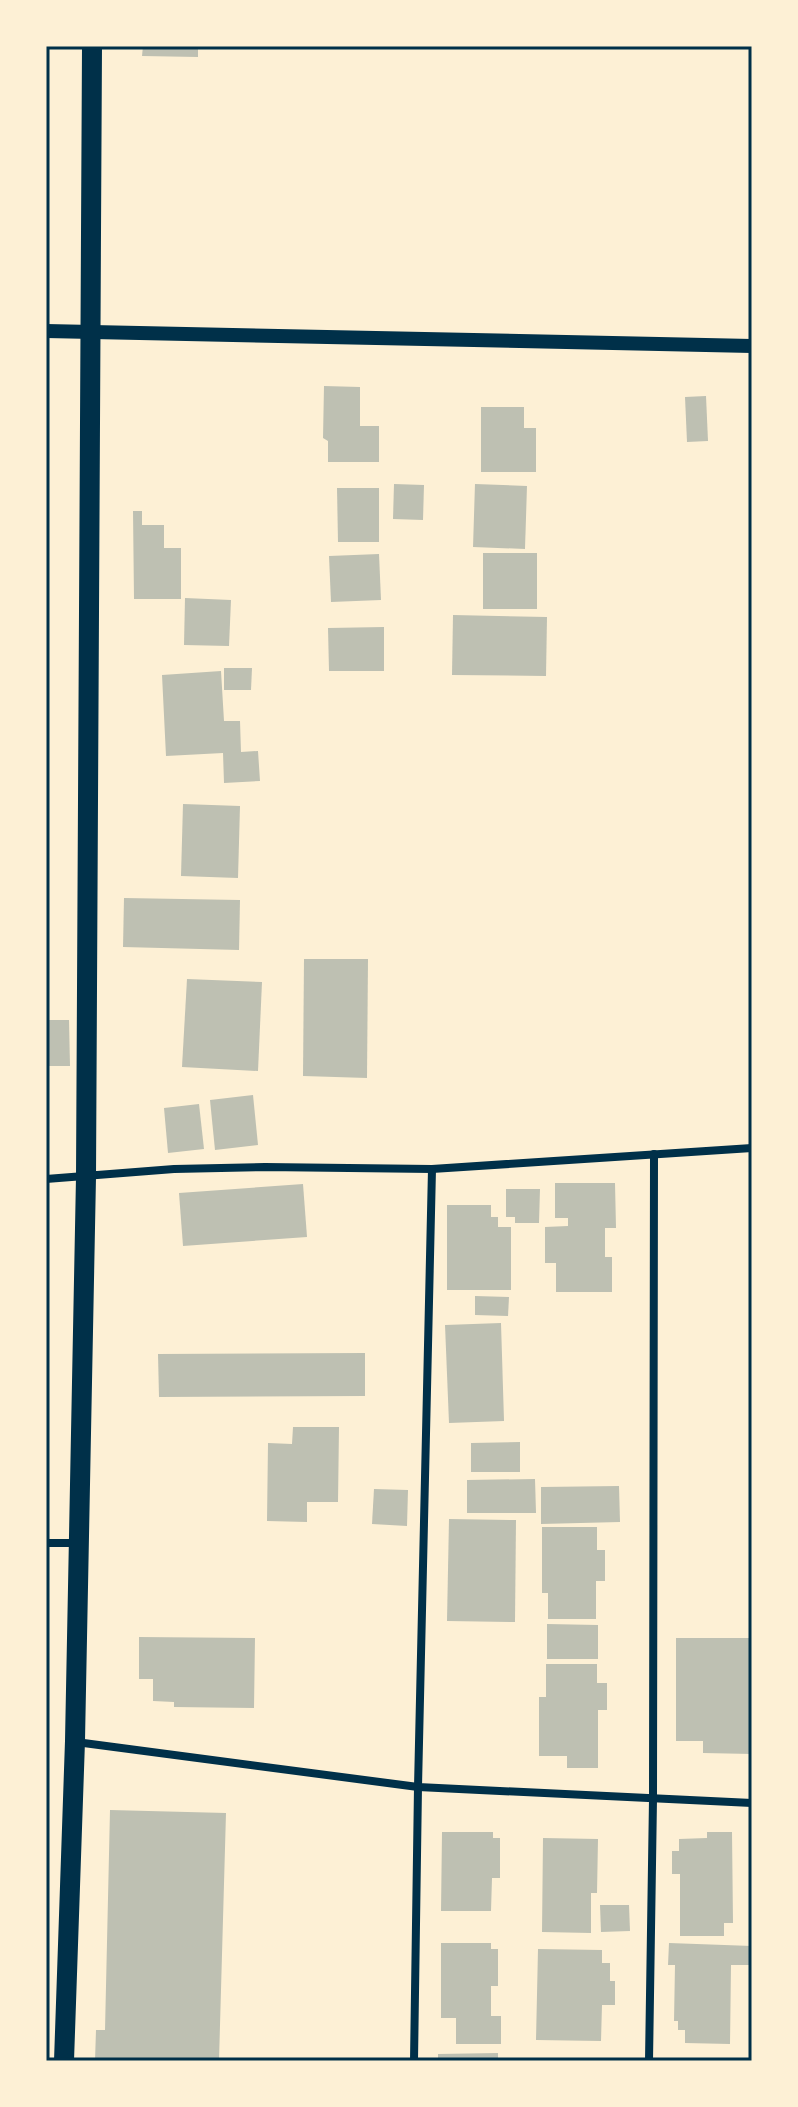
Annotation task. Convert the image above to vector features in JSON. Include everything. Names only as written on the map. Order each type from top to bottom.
[{"type":"main road","points":[[64,2061],[80,1543],[86,1177],[92,46]]},
{"type":"street","points":[[46,331],[752,346]]},
{"type":"street","points":[[46,1179],[174,1169],[432,1169],[752,1148]]},
{"type":"street","points":[[649,2061],[653,1799],[654,1154]]},
{"type":"street","points":[[414,2061],[432,1169]]},
{"type":"street","points":[[46,1543],[80,1543]]},
{"type":"street","points":[[75,1741],[418,1787],[752,1803]]},
{"type":"building","points":[[143,46],[198,46],[198,57],[142,56]]},
{"type":"building","points":[[324,386],[360,387],[360,426],[379,426],[379,462],[328,462],[328,441],[323,438]]},
{"type":"building","points":[[706,396],[708,441],[687,442],[685,397]]},
{"type":"building","points":[[481,407],[524,407],[524,428],[536,428],[536,472],[481,472]]},
{"type":"building","points":[[394,484],[424,485],[423,520],[393,519]]},
{"type":"building","points":[[475,484],[527,486],[525,549],[473,547]]},
{"type":"building","points":[[337,488],[379,488],[379,542],[338,542]]},
{"type":"building","points":[[133,511],[142,511],[142,525],[164,525],[164,548],[181,548],[181,599],[134,599]]},
{"type":"building","points":[[483,553],[537,553],[537,609],[483,609]]},
{"type":"building","points":[[379,554],[381,600],[331,602],[329,556]]},
{"type":"building","points":[[185,598],[231,600],[229,646],[184,645]]},
{"type":"building","points":[[453,615],[547,617],[546,676],[452,675]]},
{"type":"building","points":[[384,627],[384,671],[329,671],[328,628]]},
{"type":"building","points":[[224,668],[252,668],[251,690],[224,690]]},
{"type":"building","points":[[221,671],[224,721],[240,721],[241,752],[258,751],[260,781],[224,783],[223,753],[166,756],[162,675]]},
{"type":"building","points":[[183,804],[240,806],[238,878],[181,876]]},
{"type":"building","points":[[124,898],[240,900],[239,950],[123,947]]},
{"type":"building","points":[[304,959],[368,959],[367,1078],[303,1076]]},
{"type":"building","points":[[187,979],[262,982],[258,1071],[182,1067]]},
{"type":"building","points":[[46,1020],[69,1020],[70,1066],[46,1066]]},
{"type":"building","points":[[253,1095],[258,1145],[215,1150],[210,1100]]},
{"type":"building","points":[[199,1104],[204,1149],[168,1153],[164,1108]]},
{"type":"building","points":[[555,1183],[615,1183],[616,1228],[605,1228],[605,1257],[612,1257],[612,1292],[556,1292],[556,1263],[545,1263],[545,1227],[568,1226],[568,1218],[555,1218]]},
{"type":"building","points":[[303,1184],[307,1237],[183,1246],[179,1193]]},
{"type":"building","points":[[506,1189],[540,1189],[539,1223],[515,1223],[515,1217],[506,1217]]},
{"type":"building","points":[[447,1205],[491,1205],[491,1217],[498,1217],[498,1227],[511,1227],[511,1290],[447,1290]]},
{"type":"building","points":[[475,1296],[509,1297],[508,1316],[475,1315]]},
{"type":"building","points":[[501,1323],[504,1421],[449,1423],[445,1325]]},
{"type":"building","points":[[365,1353],[365,1396],[159,1397],[158,1354]]},
{"type":"building","points":[[293,1427],[339,1427],[338,1502],[307,1502],[307,1522],[267,1521],[268,1443],[292,1444]]},
{"type":"building","points":[[520,1442],[520,1472],[471,1472],[471,1443]]},
{"type":"building","points":[[535,1479],[536,1513],[467,1513],[467,1480]]},
{"type":"building","points":[[619,1486],[620,1522],[541,1524],[541,1487]]},
{"type":"building","points":[[374,1489],[408,1490],[407,1526],[372,1524]]},
{"type":"building","points":[[449,1519],[516,1520],[515,1622],[447,1621]]},
{"type":"building","points":[[542,1527],[597,1527],[597,1550],[605,1550],[605,1581],[596,1581],[596,1619],[548,1619],[548,1593],[542,1593]]},
{"type":"building","points":[[547,1624],[598,1625],[598,1659],[547,1659]]},
{"type":"building","points":[[139,1637],[255,1638],[254,1708],[174,1707],[174,1702],[153,1701],[153,1679],[139,1679]]},
{"type":"building","points":[[676,1638],[752,1638],[752,1754],[703,1753],[703,1741],[676,1741]]},
{"type":"building","points":[[546,1664],[597,1664],[597,1683],[607,1683],[607,1710],[598,1710],[598,1768],[567,1768],[567,1756],[539,1756],[539,1697],[546,1697]]},
{"type":"building","points":[[110,1810],[226,1813],[219,2061],[95,2061],[96,2030],[105,2030]]},
{"type":"building","points":[[442,1832],[493,1832],[493,1838],[500,1838],[500,1878],[492,1878],[491,1911],[441,1911]]},
{"type":"building","points":[[707,1832],[732,1832],[733,1923],[724,1923],[724,1936],[680,1936],[680,1874],[672,1874],[672,1851],[679,1851],[679,1839],[707,1838]]},
{"type":"building","points":[[543,1838],[598,1839],[597,1893],[591,1893],[591,1933],[542,1932]]},
{"type":"building","points":[[600,1905],[629,1905],[630,1931],[601,1932]]},
{"type":"building","points":[[441,1943],[491,1943],[491,1949],[498,1949],[498,1986],[491,1986],[491,2016],[501,2016],[501,2044],[456,2044],[456,2018],[441,2018]]},
{"type":"building","points":[[669,1943],[752,1946],[752,1965],[731,1965],[730,2044],[685,2043],[685,2030],[678,2030],[678,2021],[674,2021],[675,1965],[668,1965]]},
{"type":"building","points":[[538,1949],[602,1950],[602,1963],[610,1963],[610,1981],[615,1981],[615,2005],[602,2005],[601,2041],[536,2040]]},
{"type":"building","points":[[498,2053],[498,2061],[438,2061],[438,2054]]}]
